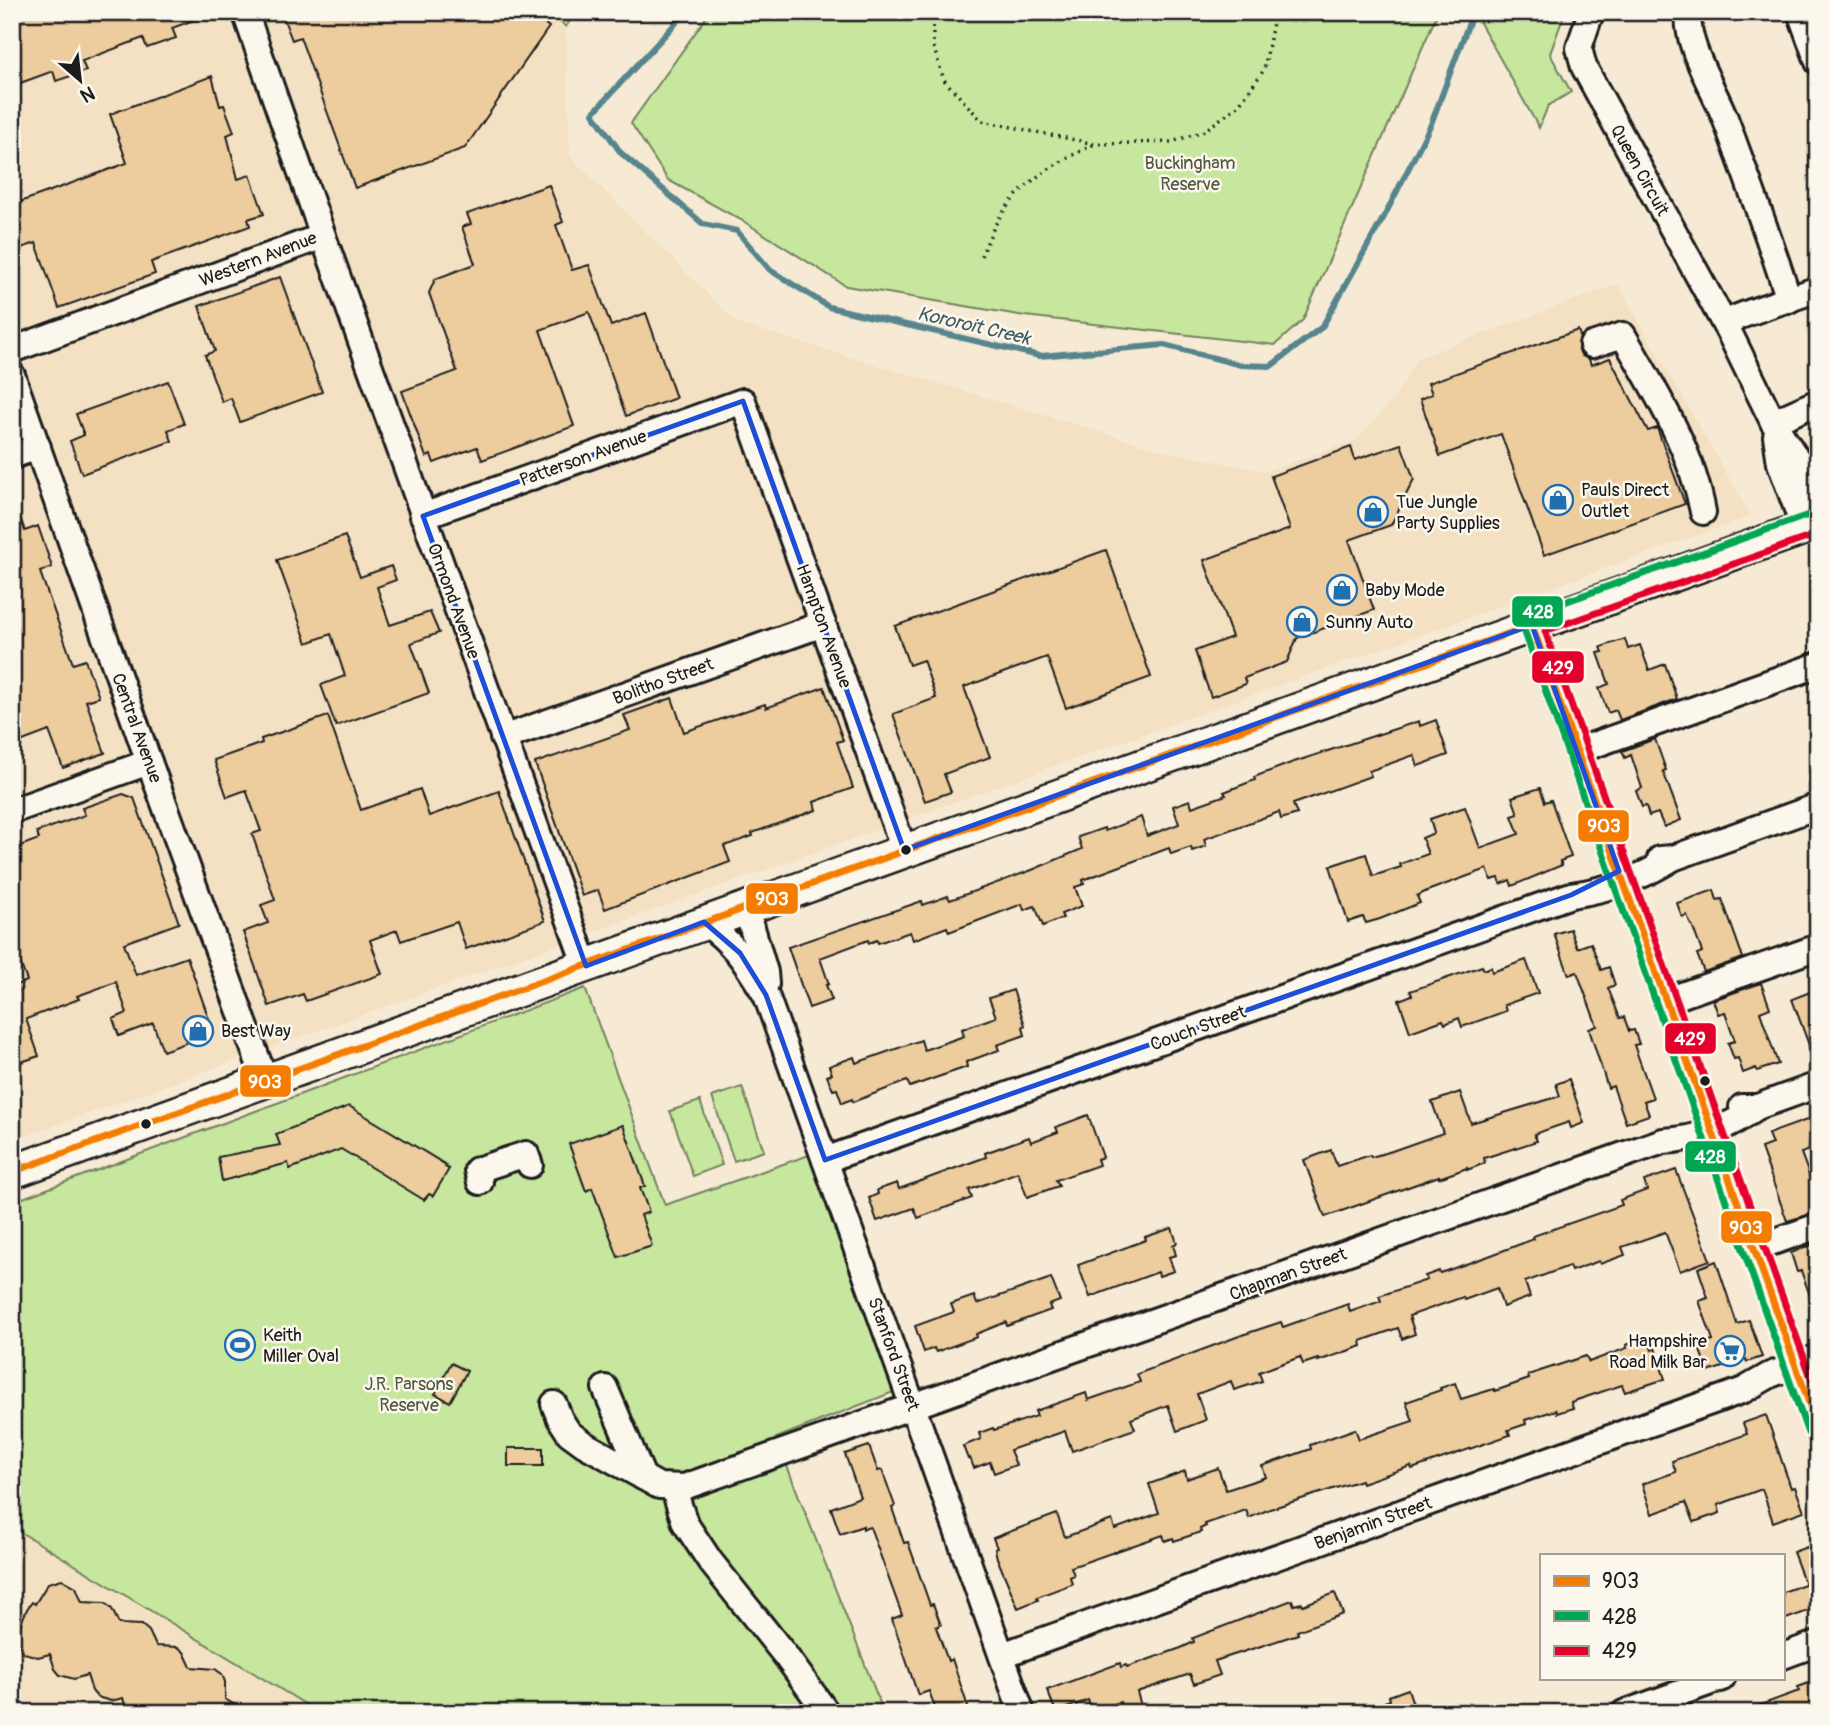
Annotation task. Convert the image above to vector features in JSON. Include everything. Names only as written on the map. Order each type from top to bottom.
[{"type":"main road","points":[[12,1172],[1532,625],[1813,520]]},
{"type":"street","name":"Western Avenue","points":[[12,350],[323,236],[245,12]]},
{"type":"street","name":"Queen Circuit","points":[[1591,12],[1579,48],[1584,67],[1727,328],[1773,422],[1780,463],[1813,520]]},
{"type":"street","points":[[1689,12],[1694,44],[1724,116],[1780,303]]},
{"type":"street","points":[[1800,12],[1818,62]]},
{"type":"street","name":"Ormond Avenue","points":[[323,236],[586,966]]},
{"type":"street","points":[[1727,328],[1780,303],[1818,289]]},
{"type":"street","points":[[1592,345],[1623,335],[1680,439],[1698,486],[1703,512]]},
{"type":"street","name":"Central Avenue","points":[[12,375],[265,1080]]},
{"type":"street","name":"Patterson Avenue","points":[[423,516],[743,401]]},
{"type":"street","name":"Hampton Avenue","points":[[743,401],[904,850]]},
{"type":"street","points":[[1773,422],[1818,402]]},
{"type":"street","points":[[12,456],[38,447]]},
{"type":"street","name":"Bolitho Street","points":[[503,738],[823,624]]},
{"type":"street","points":[[1532,625],[1754,1249],[1807,1368],[1818,1429]]},
{"type":"street","points":[[1577,751],[1818,665]]},
{"type":"street","points":[[12,811],[149,762]]},
{"type":"street","name":"Couch Street","points":[[825,1160],[1571,895],[1596,879],[1621,877],[1646,861],[1673,858],[1818,806]]},
{"type":"street","name":"Stanford Street","points":[[746,907],[765,972],[766,995]]},
{"type":"street","name":"Stanford Street","points":[[704,922],[726,938],[740,953],[766,995],[1022,1713]]},
{"type":"street","points":[[1665,1001],[1818,947]]},
{"type":"street","name":"Chapman Street","points":[[673,1487],[684,1487],[720,1476],[1662,1141],[1687,1140],[1732,1108],[1757,1107],[1818,1085]]},
{"type":"street","points":[[480,1182],[477,1170],[526,1154],[530,1165]]},
{"type":"street","points":[[1754,1249],[1818,1226]]},
{"type":"street","name":"Benjamin Street","points":[[1002,1655],[1744,1390],[1774,1387],[1807,1368]]},
{"type":"street","points":[[605,1388],[643,1477]]},
{"type":"street","points":[[554,1404],[569,1433],[659,1486],[673,1487],[685,1523],[710,1561],[827,1713]]},
{"type":"street","points":[[593,1448],[621,1426]]},
{"type":"street","points":[[1784,1656],[1818,1643]]},
{"type":"street","points":[[1624,1713],[1716,1680]]},
{"type":"path","points":[[933,12],[933,46],[944,80],[982,121],[1095,144],[1172,142],[1204,131],[1238,106],[1264,70],[1275,12]]},
{"type":"path","points":[[981,256],[1002,213],[1021,190],[1049,167],[1095,144]]},
{"type":"highlighted area","points":[[743,401],[904,850],[1532,625],[1619,871],[1571,895],[825,1160],[766,995],[740,953],[704,922],[586,966],[423,516]]},
{"type":"shaded area","points":[[12,12],[549,12],[566,27],[570,156],[737,323],[1165,451],[1266,471],[1358,439],[1395,397],[1417,358],[1618,284],[1751,516],[12,1141]]},
{"type":"shaded area","points":[[12,1527],[321,1713],[12,1713]]},
{"type":"green space","points":[[549,12],[575,12],[566,27]]},
{"type":"green space","name":"Buckingham Reserve","points":[[710,12],[1438,12],[1303,320],[1275,345],[1025,316],[846,286],[743,221],[668,180],[631,123]]},
{"type":"green space","points":[[1474,12],[1565,12],[1550,54],[1571,92],[1548,106],[1539,128]]},
{"type":"green space","name":"J.R. Parsons Reserve","points":[[585,988],[665,1205],[812,1154],[896,1391],[776,1438],[884,1713],[320,1713],[12,1527],[12,1202]]},
{"type":"green space","points":[[742,1087],[764,1151],[734,1161],[712,1097]]},
{"type":"green space","points":[[700,1101],[722,1165],[693,1176],[670,1111]]},
{"type":"building","points":[[12,12],[210,14],[172,28],[176,38],[147,48],[143,38],[82,61],[86,71],[56,81],[53,71],[12,86]]},
{"type":"building","points":[[281,12],[483,12],[537,18],[549,27],[465,148],[355,188],[300,37],[292,40]]},
{"type":"building","points":[[212,76],[220,106],[224,105],[234,132],[227,135],[238,179],[250,175],[264,214],[248,219],[250,226],[151,262],[155,274],[59,308],[36,243],[12,251],[12,205],[127,163],[110,114]]},
{"type":"building","points":[[549,185],[563,222],[556,225],[572,270],[589,265],[611,326],[646,313],[676,398],[626,416],[589,312],[540,330],[574,426],[482,460],[477,447],[434,463],[431,455],[426,457],[402,391],[457,371],[429,293],[435,279],[475,264],[462,227],[471,224],[467,214]]},
{"type":"building","points":[[280,277],[322,392],[240,422],[231,398],[222,402],[205,355],[215,351],[199,306]]},
{"type":"building","points":[[1578,330],[1578,349],[1582,356],[1589,359],[1591,365],[1610,358],[1648,431],[1657,428],[1685,504],[1544,555],[1501,434],[1440,456],[1420,399],[1432,394],[1428,383]]},
{"type":"building","points":[[168,381],[184,424],[168,430],[172,441],[82,474],[70,441],[84,435],[76,414]]},
{"type":"building","points":[[1401,444],[1414,479],[1391,525],[1349,540],[1374,610],[1297,638],[1287,662],[1244,678],[1246,684],[1211,697],[1195,651],[1232,637],[1204,560],[1290,529],[1271,476],[1351,447],[1355,460]]},
{"type":"building","points":[[12,501],[25,531],[38,526],[52,567],[40,572],[73,664],[85,660],[99,697],[86,701],[105,753],[63,768],[49,731],[12,745]]},
{"type":"building","points":[[345,536],[360,577],[391,566],[396,580],[377,587],[390,625],[430,612],[439,633],[411,643],[429,693],[336,726],[321,685],[345,676],[331,634],[307,643],[277,560]]},
{"type":"building","points":[[1106,550],[1151,677],[1066,708],[1047,657],[964,687],[990,757],[944,774],[951,792],[925,801],[893,714],[936,698],[923,660],[909,665],[895,626]]},
{"type":"building","points":[[1625,639],[1628,649],[1640,645],[1649,670],[1665,664],[1677,699],[1620,720],[1616,710],[1608,713],[1599,688],[1609,684],[1598,653],[1603,652],[1601,647]]},
{"type":"building","points":[[824,687],[843,740],[837,742],[853,788],[814,802],[816,810],[724,846],[730,862],[605,909],[598,890],[582,896],[535,763],[630,730],[624,715],[672,698],[684,732],[765,704],[766,708]]},
{"type":"building","points":[[328,716],[361,810],[420,789],[429,816],[499,791],[545,921],[466,949],[457,922],[401,941],[397,930],[370,940],[382,974],[306,1001],[303,994],[269,1006],[243,932],[268,923],[261,905],[275,900],[252,834],[261,831],[246,790],[227,797],[214,760],[262,743],[261,739]]},
{"type":"building","points":[[1436,720],[1448,755],[1418,766],[1414,755],[1369,771],[1371,776],[1293,804],[1297,814],[1281,819],[1279,812],[1204,839],[1206,846],[1192,851],[1191,847],[1171,854],[1169,848],[1083,880],[1084,884],[1075,887],[1082,906],[1061,914],[1063,918],[1043,926],[1035,906],[1024,910],[1022,904],[949,932],[947,927],[913,940],[910,932],[878,943],[877,940],[869,943],[868,940],[820,958],[832,1000],[809,1008],[788,947],[922,901],[923,905],[948,896],[950,900],[1032,870],[1082,849],[1078,837],[1104,828],[1105,831],[1141,817],[1147,836],[1179,824],[1173,806],[1190,800],[1192,807],[1226,795],[1224,792],[1255,780],[1254,777],[1291,763],[1419,721],[1420,726]]},
{"type":"building","points":[[1655,739],[1666,770],[1663,771],[1681,820],[1664,827],[1658,813],[1649,816],[1646,806],[1642,807],[1636,791],[1642,788],[1631,755],[1625,758],[1622,751]]},
{"type":"building","points":[[1540,788],[1545,802],[1551,800],[1571,857],[1560,861],[1562,865],[1512,886],[1510,880],[1501,884],[1499,878],[1491,880],[1487,869],[1427,891],[1417,896],[1420,903],[1380,919],[1366,923],[1363,917],[1348,922],[1330,866],[1366,854],[1373,876],[1401,867],[1400,864],[1428,854],[1422,838],[1434,833],[1430,819],[1465,807],[1480,848],[1519,834],[1512,816],[1518,814],[1512,797]]},
{"type":"building","points":[[123,794],[134,798],[179,923],[124,943],[136,975],[187,957],[214,1033],[163,1051],[153,1023],[119,1036],[113,1019],[127,1013],[116,982],[26,1019],[39,1056],[12,1065],[12,988],[18,990],[16,985],[27,981],[12,941],[12,849],[39,839],[37,832],[85,815],[82,808]]},
{"type":"building","points":[[1714,890],[1717,900],[1722,899],[1743,958],[1704,972],[1697,954],[1702,952],[1692,925],[1687,915],[1682,917],[1677,903]]},
{"type":"building","points":[[1570,929],[1577,948],[1591,943],[1601,970],[1609,967],[1615,985],[1608,988],[1620,1018],[1624,1017],[1629,1031],[1634,1030],[1639,1044],[1634,1045],[1653,1098],[1644,1101],[1649,1115],[1626,1123],[1613,1086],[1608,1088],[1589,1029],[1597,1026],[1577,972],[1569,975],[1554,934]]},
{"type":"building","points":[[1526,960],[1538,993],[1504,1005],[1506,1011],[1462,1027],[1459,1018],[1445,1024],[1443,1020],[1410,1032],[1399,1000],[1412,995],[1410,991],[1482,966],[1484,970],[1491,967],[1492,972]]},
{"type":"building","points":[[1761,983],[1770,1008],[1760,1012],[1778,1064],[1743,1073],[1738,1058],[1734,1059],[1728,1043],[1735,1041],[1725,1012],[1718,1014],[1713,1000]]},
{"type":"building","points":[[1818,989],[1818,1063],[1816,1064],[1792,999]]},
{"type":"building","points":[[1013,990],[1025,1025],[1025,1035],[997,1045],[999,1050],[966,1062],[967,1067],[910,1087],[907,1081],[853,1102],[852,1099],[842,1103],[837,1089],[833,1090],[827,1076],[832,1074],[829,1066],[854,1057],[856,1063],[921,1040],[924,1050],[964,1036],[962,1029],[996,1017],[989,998]]},
{"type":"building","points":[[1569,1079],[1584,1123],[1571,1128],[1569,1122],[1534,1134],[1537,1141],[1484,1158],[1485,1163],[1439,1176],[1325,1217],[1304,1160],[1331,1150],[1337,1166],[1443,1133],[1432,1102],[1460,1092],[1471,1123],[1560,1096],[1556,1084]]},
{"type":"building","points":[[349,1106],[446,1165],[449,1169],[433,1196],[429,1194],[424,1200],[341,1149],[290,1169],[288,1163],[222,1181],[218,1157],[280,1145],[276,1134]]},
{"type":"building","points":[[1088,1115],[1103,1157],[1097,1159],[1099,1165],[1056,1180],[1059,1186],[1027,1197],[1018,1172],[969,1190],[972,1198],[918,1218],[914,1208],[877,1221],[869,1198],[878,1194],[877,1190],[897,1183],[899,1189],[986,1157],[985,1153],[1029,1137],[1031,1142],[1058,1132],[1056,1127]]},
{"type":"building","points":[[1818,1116],[1818,1147],[1801,1153],[1818,1199],[1818,1212],[1787,1221],[1761,1148],[1772,1144],[1768,1134]]},
{"type":"building","points":[[623,1125],[645,1186],[640,1188],[649,1212],[641,1215],[652,1246],[618,1257],[592,1188],[586,1191],[569,1144]]},
{"type":"building","points":[[1676,1170],[1710,1260],[1680,1271],[1665,1232],[1622,1247],[1625,1255],[1600,1264],[1599,1261],[1571,1271],[1569,1266],[1525,1282],[1530,1297],[1503,1307],[1497,1288],[1464,1300],[1463,1297],[1409,1316],[1415,1334],[1402,1339],[1398,1328],[1361,1341],[1362,1346],[1318,1361],[1303,1364],[1300,1357],[1259,1372],[1262,1381],[1234,1390],[1231,1381],[1197,1394],[1206,1420],[1177,1431],[1168,1405],[1131,1419],[1135,1429],[1072,1451],[1065,1431],[1010,1450],[1016,1465],[994,1473],[990,1462],[974,1468],[970,1458],[968,1459],[963,1446],[981,1439],[979,1433],[1037,1416],[1035,1411],[1086,1393],[1088,1400],[1140,1382],[1137,1374],[1281,1322],[1283,1327],[1348,1304],[1350,1312],[1381,1301],[1379,1296],[1427,1280],[1425,1276],[1486,1257],[1534,1239],[1533,1236],[1622,1205],[1620,1200],[1647,1190],[1644,1181]]},
{"type":"building","points":[[1172,1228],[1177,1243],[1173,1245],[1176,1255],[1169,1257],[1174,1271],[1159,1276],[1158,1272],[1090,1297],[1078,1265]]},
{"type":"building","points":[[1818,1242],[1816,1312],[1801,1271],[1797,1272],[1791,1253]]},
{"type":"building","points":[[1716,1261],[1737,1324],[1749,1320],[1762,1357],[1747,1362],[1746,1359],[1708,1372],[1698,1345],[1713,1340],[1699,1301],[1708,1298],[1698,1268]]},
{"type":"building","points":[[1051,1278],[1060,1301],[1049,1305],[1051,1310],[1007,1326],[1006,1322],[976,1334],[977,1337],[936,1352],[934,1348],[924,1352],[915,1326],[954,1312],[951,1304],[974,1296],[977,1304]]},
{"type":"building","points":[[1647,1337],[1652,1350],[1655,1348],[1665,1379],[1625,1392],[1622,1385],[1571,1402],[1573,1408],[1557,1413],[1556,1410],[1525,1420],[1526,1424],[1508,1430],[1510,1435],[1412,1469],[1411,1466],[1362,1483],[1361,1480],[1249,1518],[1246,1510],[1205,1524],[1206,1526],[1200,1529],[1201,1532],[1174,1541],[1173,1538],[1165,1541],[1163,1535],[1071,1567],[1074,1575],[1070,1577],[1072,1584],[1037,1597],[1038,1600],[1018,1608],[997,1558],[993,1538],[1057,1514],[1065,1537],[1112,1520],[1115,1529],[1159,1513],[1149,1484],[1185,1471],[1187,1479],[1218,1468],[1226,1490],[1266,1477],[1262,1466],[1311,1449],[1310,1445],[1355,1429],[1359,1439],[1413,1421],[1406,1402],[1441,1390],[1440,1388],[1455,1383],[1461,1399],[1494,1389],[1495,1391],[1529,1379],[1528,1375],[1586,1356],[1589,1362],[1627,1348],[1626,1345]]},
{"type":"building","points":[[451,1363],[467,1371],[450,1402],[435,1394]]},
{"type":"building","points":[[1766,1415],[1791,1488],[1795,1487],[1804,1511],[1773,1522],[1762,1489],[1718,1505],[1720,1513],[1694,1522],[1686,1502],[1652,1514],[1642,1484],[1676,1472],[1672,1461],[1747,1434],[1743,1423]]},
{"type":"building","points":[[869,1446],[878,1471],[882,1470],[895,1506],[892,1508],[904,1543],[908,1542],[930,1605],[933,1604],[941,1625],[936,1627],[948,1661],[952,1659],[970,1713],[937,1713],[929,1691],[918,1695],[892,1619],[902,1615],[870,1527],[863,1529],[863,1526],[840,1534],[831,1508],[860,1497],[845,1454]]},
{"type":"building","points":[[508,1448],[543,1448],[543,1466],[508,1466]]},
{"type":"building","points":[[1818,1543],[1818,1614],[1812,1603],[1814,1609],[1784,1620],[1784,1592],[1805,1584],[1793,1552]]},
{"type":"building","points":[[62,1579],[76,1587],[82,1602],[105,1603],[112,1609],[119,1624],[142,1625],[149,1631],[156,1646],[178,1647],[184,1652],[191,1667],[215,1669],[222,1674],[225,1699],[248,1713],[127,1713],[123,1698],[111,1701],[97,1697],[87,1675],[74,1679],[60,1675],[50,1654],[38,1657],[24,1653],[16,1640],[27,1609],[32,1602],[35,1604],[48,1583]]},
{"type":"building","points":[[1335,1593],[1343,1614],[1297,1631],[1298,1634],[1215,1661],[1220,1675],[1194,1684],[1190,1674],[1137,1692],[1143,1713],[1124,1713],[1120,1702],[1092,1712],[1088,1700],[1056,1712],[1047,1690],[1120,1663],[1121,1667],[1127,1667],[1181,1648],[1194,1642],[1193,1638],[1292,1600],[1294,1605],[1303,1605]]},
{"type":"building","points":[[1818,1680],[1818,1708],[1806,1713],[1744,1713],[1799,1691],[1798,1687]]},
{"type":"building","points":[[1408,1689],[1416,1713],[1361,1711],[1390,1700],[1389,1696]]},
{"type":"waterway","name":"Kororoit Creek","points":[[686,12],[593,113],[621,153],[703,224],[737,231],[770,270],[829,307],[1040,356],[1164,345],[1241,365],[1271,366],[1322,327],[1385,215],[1431,124],[1473,12]]},
{"type":"transit line","name":"428","points":[[1808,1433],[1522,624],[1528,615],[1814,513]]},
{"type":"transit line","name":"429","points":[[1818,534],[1545,631],[1818,1397]]},
{"type":"transit line","name":"903","points":[[1532,625],[1818,1428]]},
{"type":"transit line","name":"903","points":[[12,1172],[1532,625]]},
{"type":"place","name":"Pauls Direct Outlet","points":[[1558,500]]},
{"type":"place","name":"Tue Jungle Party Supplies","points":[[1373,512]]},
{"type":"place","name":"Baby Mode","points":[[1342,590]]},
{"type":"place","name":"Sunny Auto","points":[[1302,622]]},
{"type":"place","name":"Best Way","points":[[198,1031]]},
{"type":"place","name":"Keith Miller Oval","points":[[240,1345]]},
{"type":"place","name":"Hampshire Road Milk Bar","points":[[1730,1351]]}]
